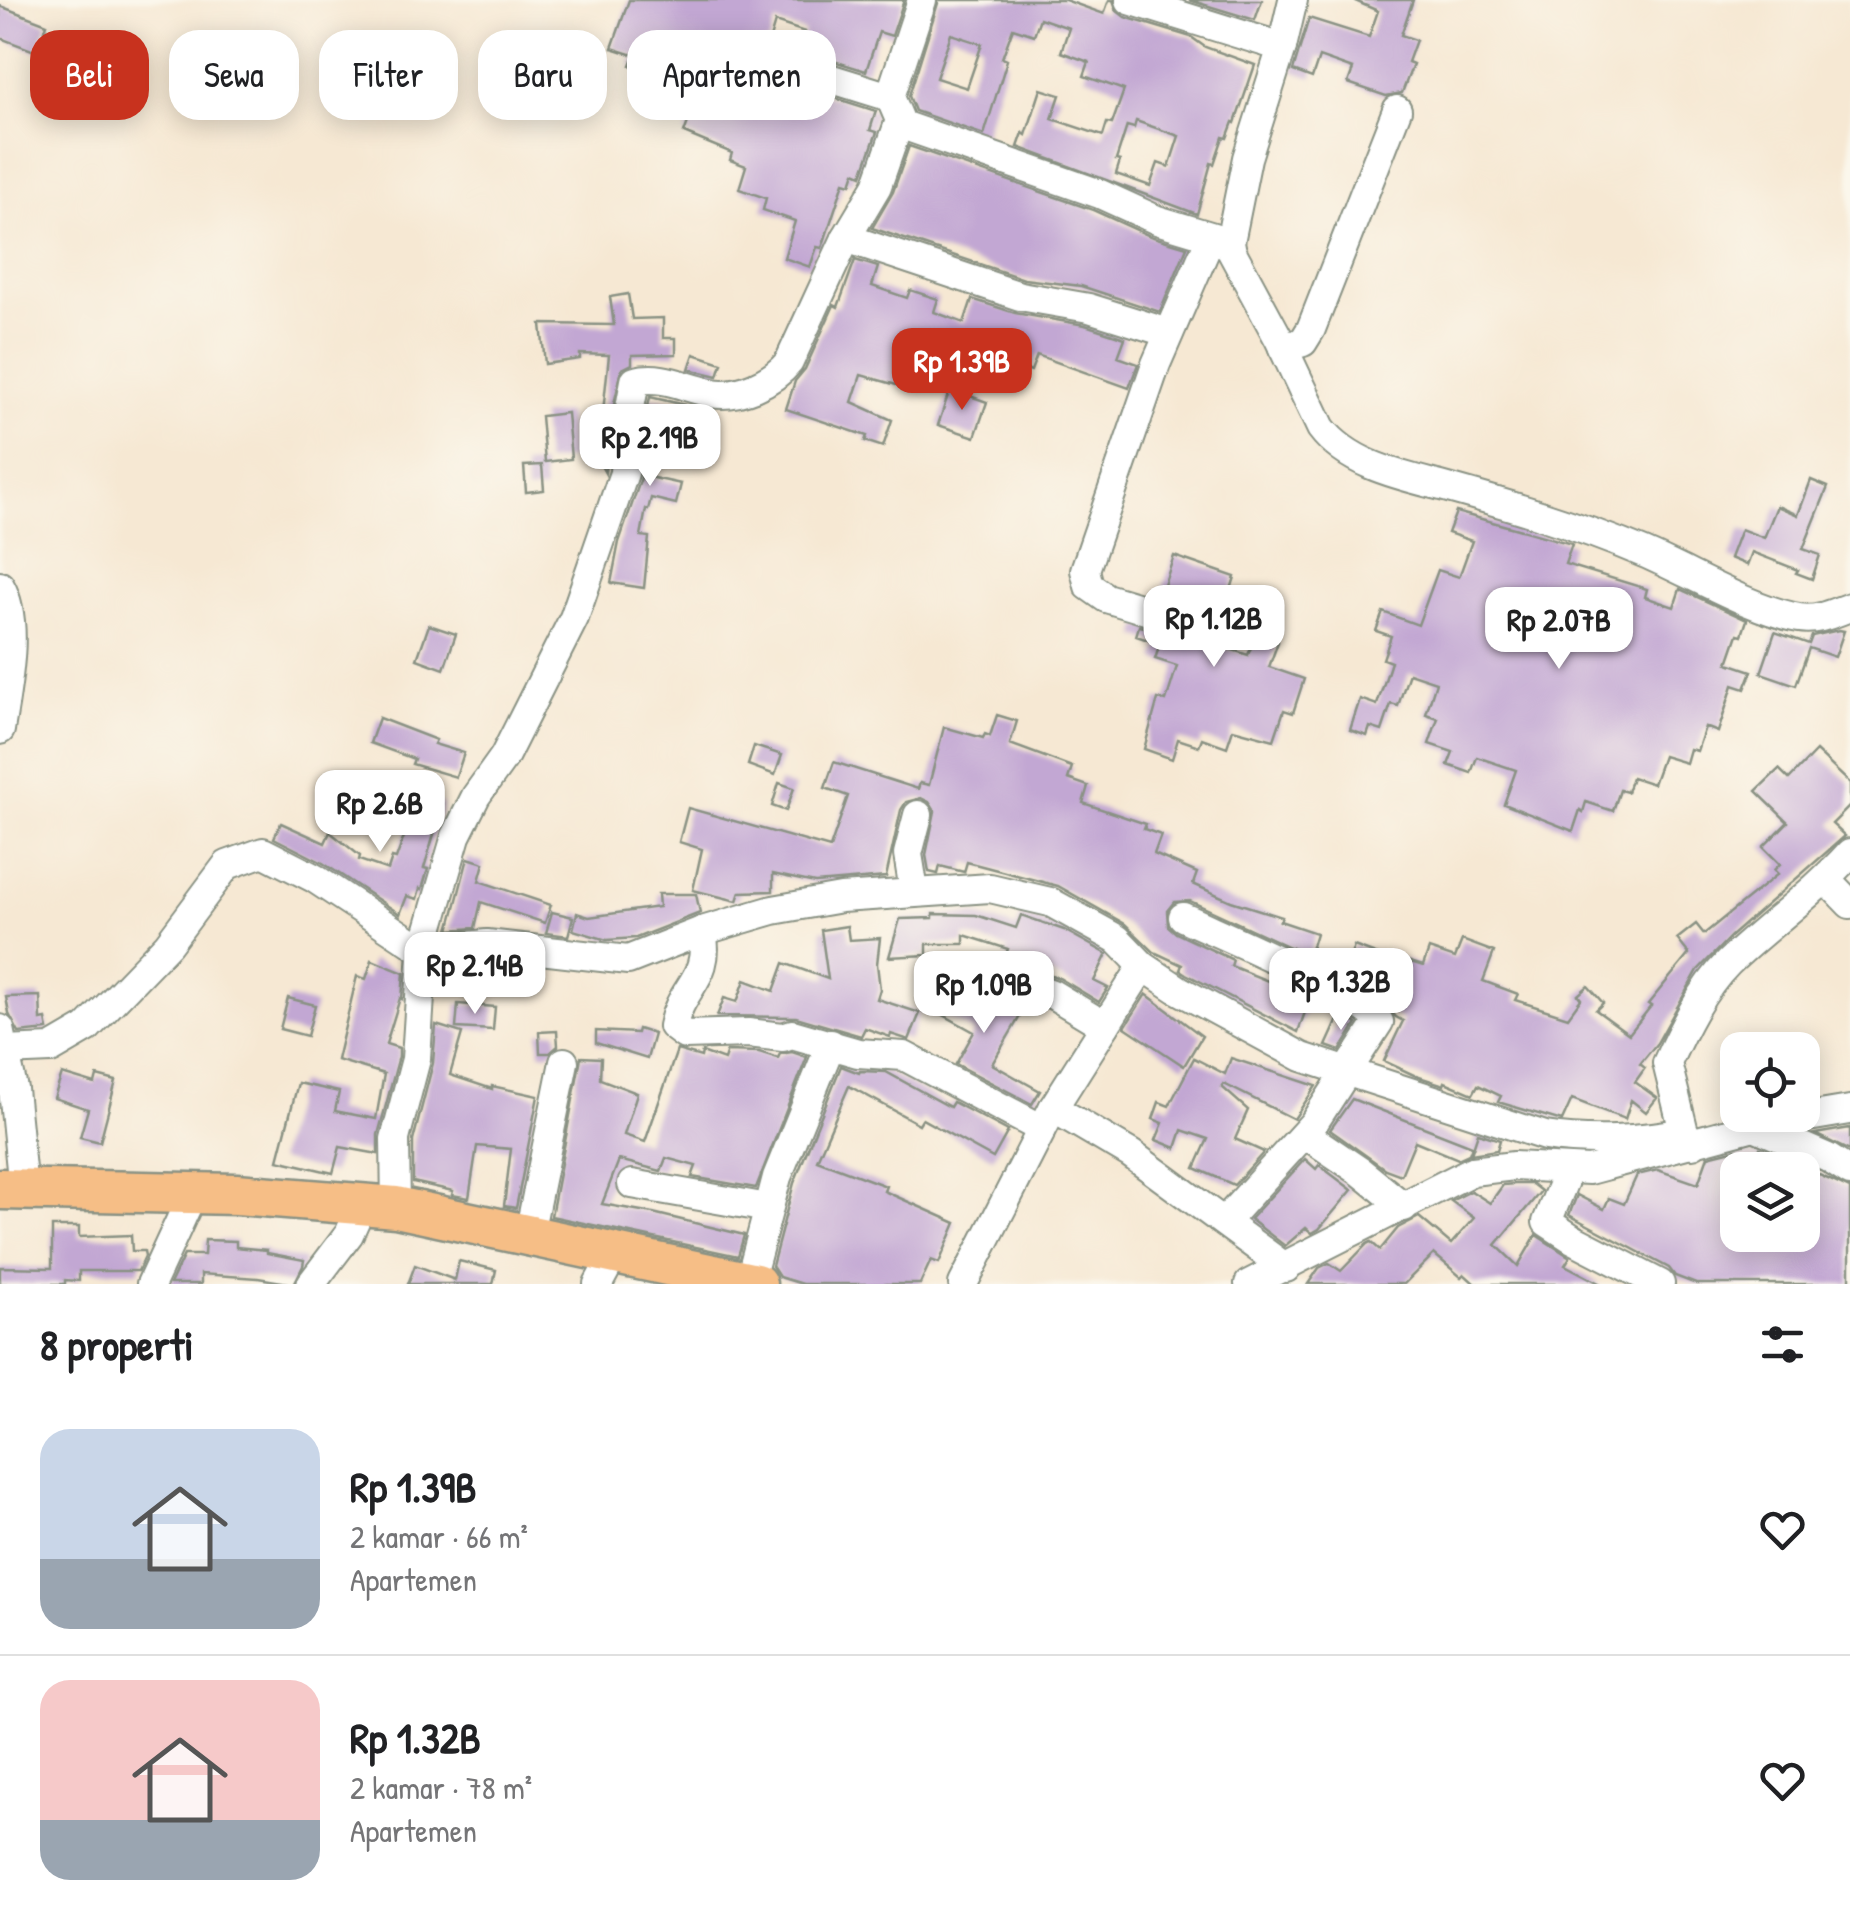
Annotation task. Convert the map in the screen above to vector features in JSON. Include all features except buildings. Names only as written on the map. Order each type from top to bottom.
[{"type":"highway","points":[[12,1189],[194,1193],[379,1205],[529,1234],[606,1270],[751,1283]]},
{"type":"street","points":[[311,1284],[348,1234],[379,1205],[416,1059],[423,950],[456,836],[476,796],[504,757],[574,618],[624,473],[626,430],[635,381],[665,380],[714,394],[733,392],[779,375],[846,238],[877,186],[922,0]]},
{"type":"street","points":[[1130,0],[1282,48]]},
{"type":"street","points":[[1156,612],[1106,598],[1089,586],[1085,570],[1169,333],[1221,240],[1294,0]]},
{"type":"street","points":[[836,86],[1157,220],[1221,240],[1232,252],[1321,428],[1348,456],[1539,514],[1643,552],[1790,616],[1826,617],[1850,607]]},
{"type":"street","points":[[1283,348],[1303,342],[1311,330],[1397,110]]},
{"type":"street","points":[[846,238],[1020,296],[1089,308],[1169,333]]},
{"type":"street","points":[[0,586],[6,597],[10,644],[0,730]]},
{"type":"street","points":[[914,891],[908,854],[918,815]]},
{"type":"street","points":[[12,1189],[13,1089],[2,1040],[51,1050],[87,1028],[168,944],[227,866],[263,852],[314,878],[423,950],[487,944],[628,960],[702,931],[772,910],[841,898],[990,888],[1050,902],[1117,939],[1143,966],[1239,1025],[1344,1072],[1545,1136],[1572,1140],[1689,1138]]},
{"type":"street","points":[[1689,1138],[1666,1068],[1674,1046],[1726,966],[1850,853]]},
{"type":"street","points":[[1826,878],[1850,904]]},
{"type":"street","points":[[1183,916],[1334,989],[1375,1016],[1378,1024],[1305,1134],[1224,1222]]},
{"type":"street","points":[[702,931],[706,962],[676,1013],[673,1026],[678,1032],[783,1037],[792,1034],[858,1053],[904,1056],[1131,1154],[1224,1222],[1285,1274]]},
{"type":"street","points":[[963,1284],[1048,1118],[1143,966]]},
{"type":"street","points":[[990,970],[1052,994],[1106,1026]]},
{"type":"street","points":[[751,1283],[777,1177],[832,1044]]},
{"type":"street","points":[[529,1234],[564,1062]]},
{"type":"street","points":[[1820,1115],[1850,1110]]},
{"type":"street","points":[[1248,1284],[1285,1274],[1331,1242],[1472,1171],[1514,1166],[1589,1170],[1689,1138],[1722,1132]]},
{"type":"street","points":[[1768,1132],[1850,1172]]},
{"type":"street","points":[[1305,1134],[1404,1207]]},
{"type":"street","points":[[1606,1139],[1627,1160]]},
{"type":"street","points":[[1568,1170],[1548,1222],[1660,1284]]},
{"type":"street","points":[[632,1184],[768,1208]]},
{"type":"street","points":[[151,1284],[194,1193]]}]
